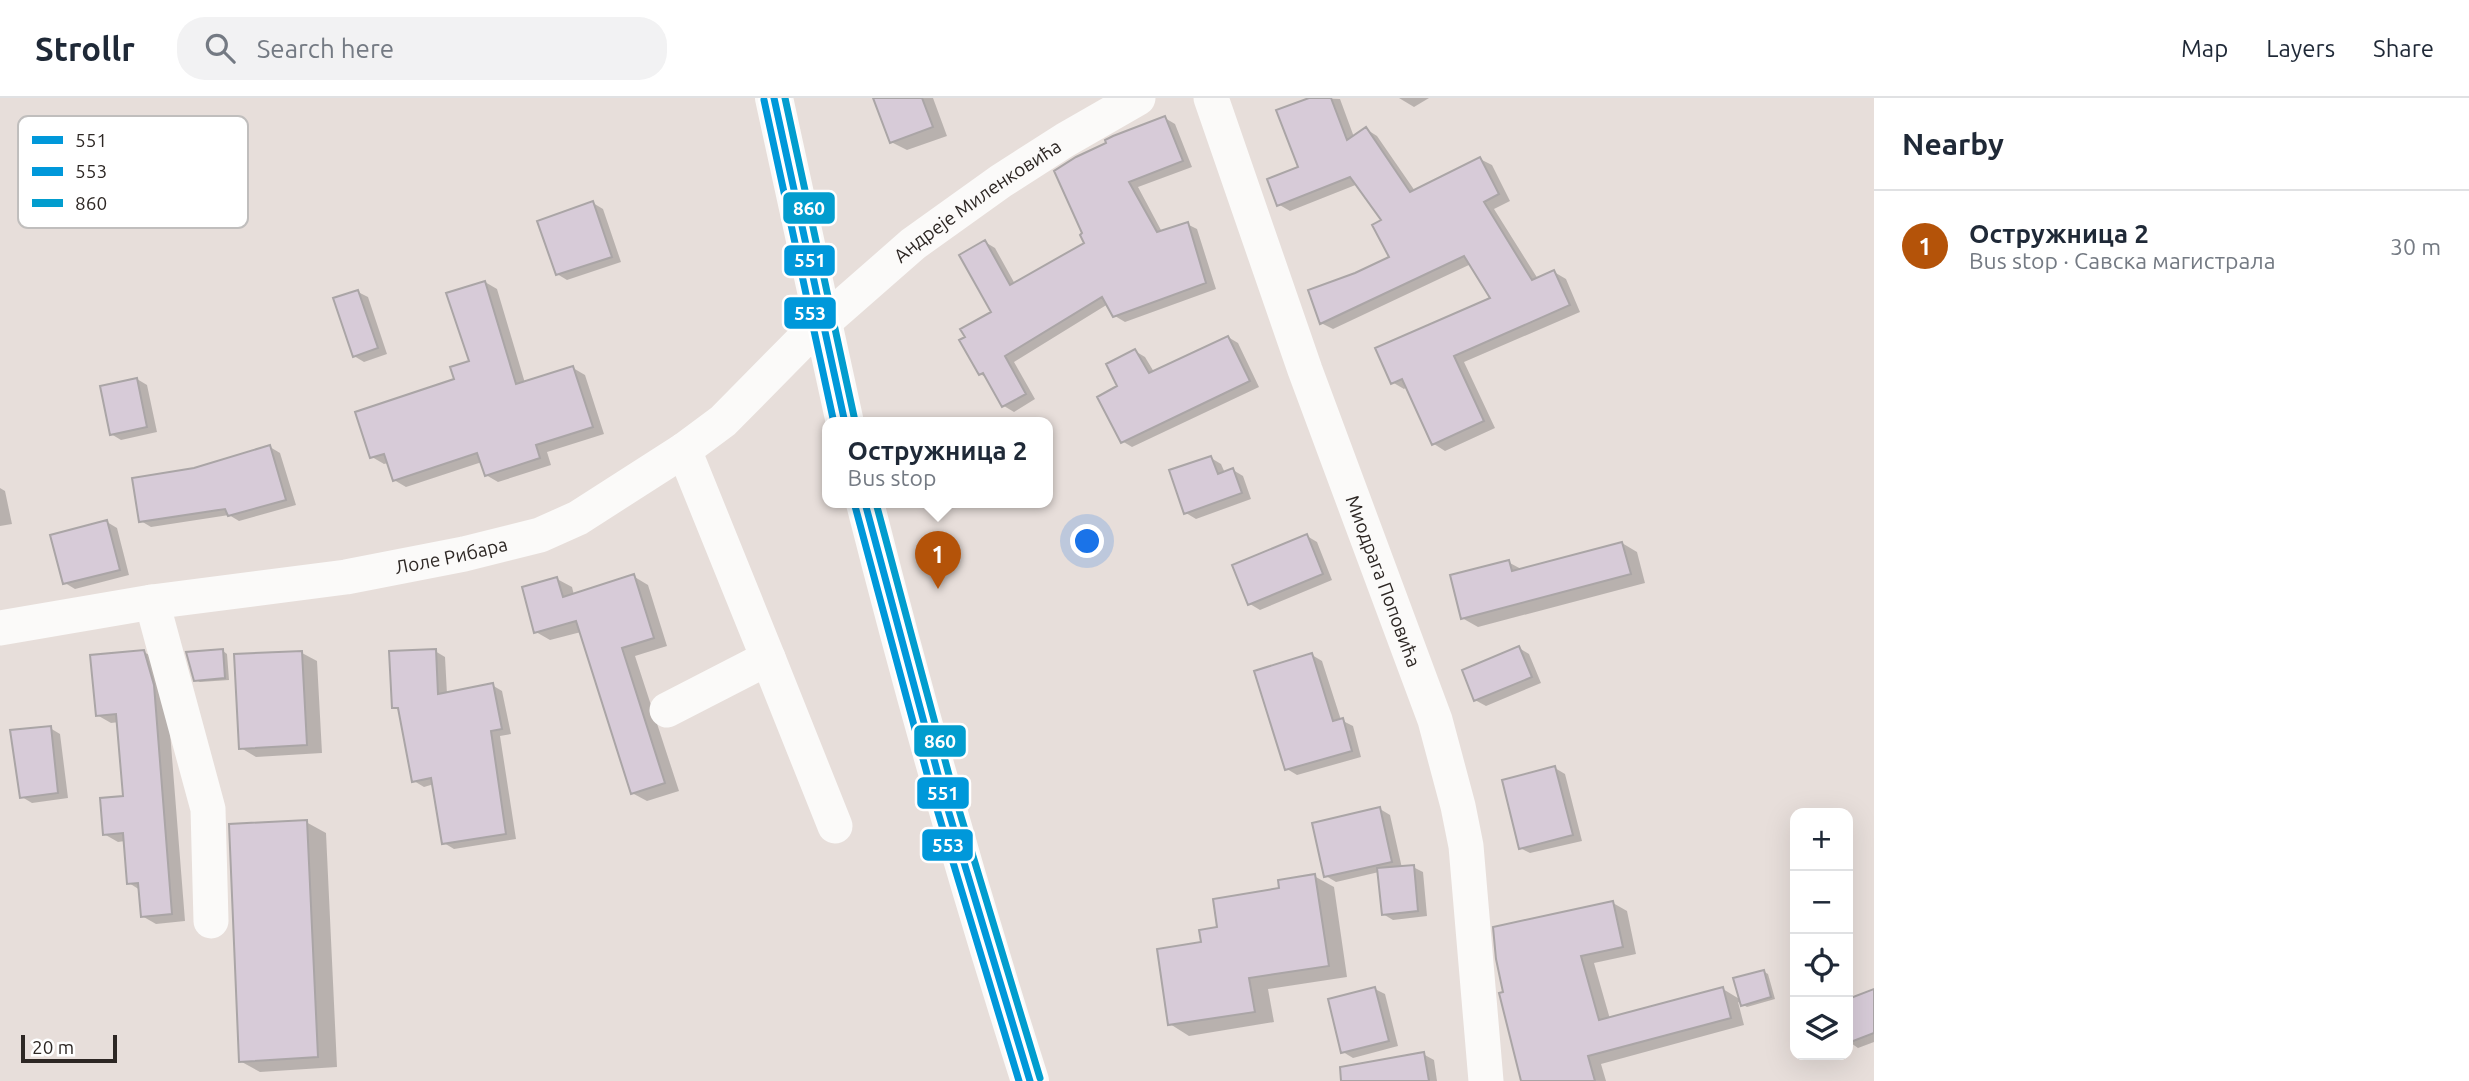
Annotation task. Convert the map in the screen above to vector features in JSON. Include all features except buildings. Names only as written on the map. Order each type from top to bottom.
[{"type":"main road","points":[[774,98],[844,417]]},
{"type":"main road","points":[[866,508],[909,676],[994,968],[1030,1081]]},
{"type":"street","name":"Андреје Миленковића","points":[[829,318],[913,244],[1001,181],[1138,98]]},
{"type":"street","name":"Миодрага Поповића","points":[[1211,98],[1305,370],[1435,720],[1466,846],[1486,1081]]},
{"type":"street","name":"Лоле Рибара","points":[[0,628],[152,601],[346,577],[464,554],[540,535],[601,504],[723,421],[800,343],[829,318]]},
{"type":"street","points":[[684,450],[835,826]]},
{"type":"street","points":[[152,601],[208,809],[211,921]]},
{"type":"street","points":[[667,709],[768,658]]},
{"type":"transit line","name":"551","points":[[774,98],[844,417]]},
{"type":"transit line","name":"860","points":[[785,98],[854,417]]},
{"type":"transit line","name":"553","points":[[764,100],[833,417]]},
{"type":"transit line","name":"553","points":[[856,508],[933,796],[1019,1081]]},
{"type":"transit line","name":"551","points":[[866,508],[943,793],[1030,1081]]},
{"type":"transit line","name":"860","points":[[877,508],[953,790],[1040,1078]]},
{"type":"place","name":"Остружница 2","points":[[938,589]]}]
